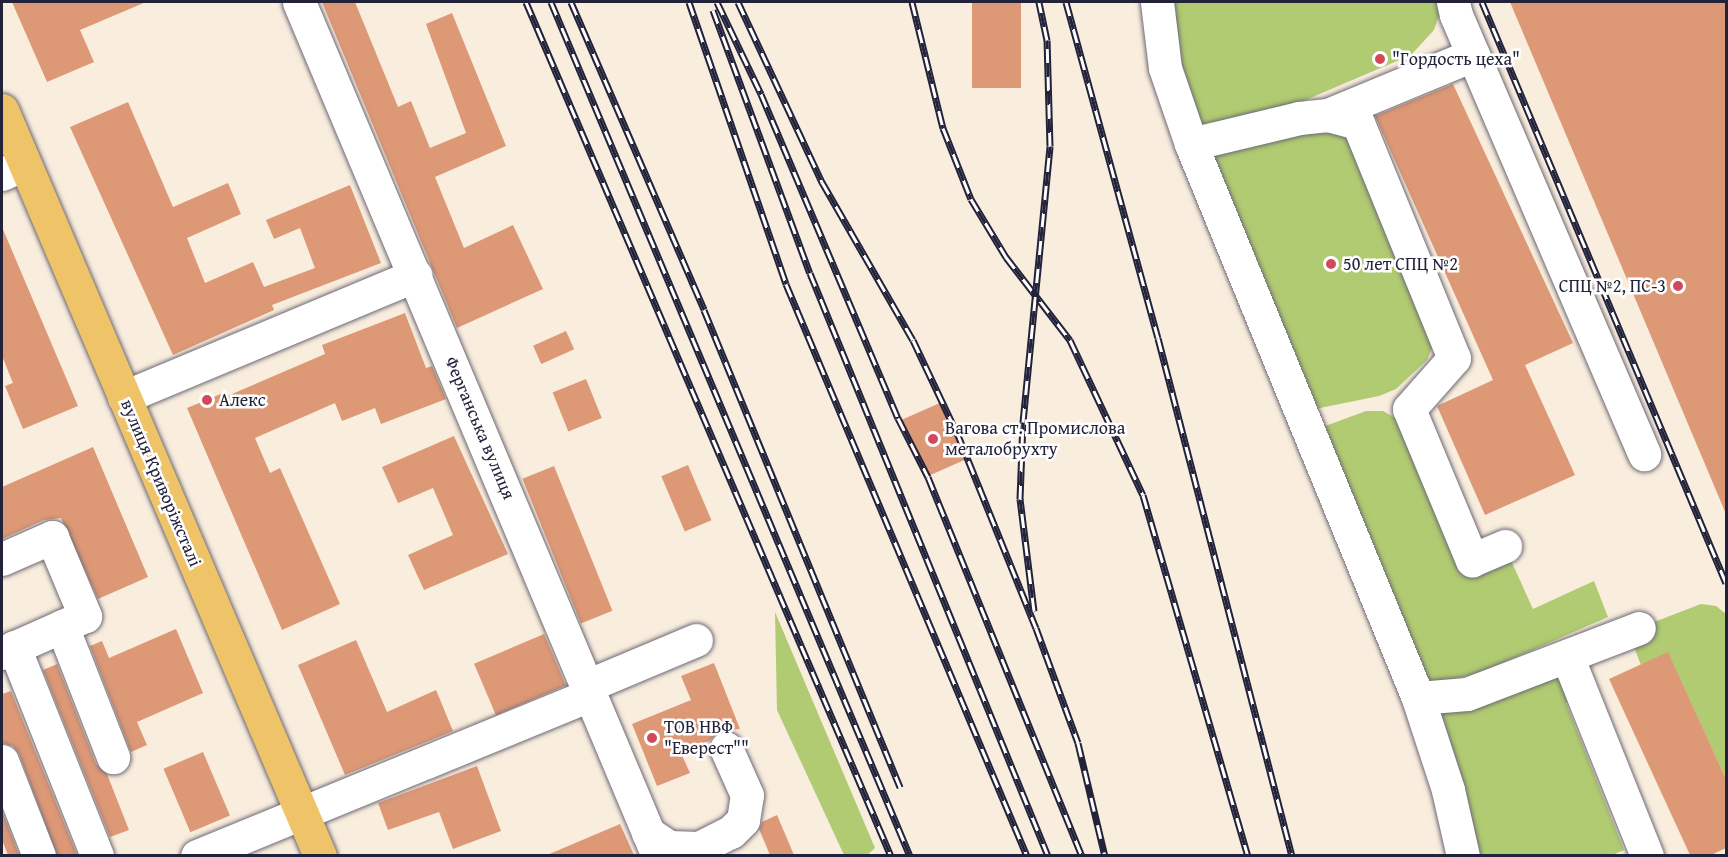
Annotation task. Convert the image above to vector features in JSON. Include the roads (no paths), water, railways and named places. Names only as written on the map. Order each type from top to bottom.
[{"type":"main road","name":"вулиця Криворіжсталі","points":[[2,110],[13,169],[124,397],[320,855]]},
{"type":"street","name":"Ферганська вулиця","points":[[299,2],[589,685],[653,844]]},
{"type":"street","points":[[1157,2],[1164,68],[1191,144],[1418,698],[1448,790],[1463,855]]},
{"type":"street","points":[[1454,2],[1473,55],[1644,454]]},
{"type":"street","points":[[1191,144],[1299,118],[1328,115],[1473,55]]},
{"type":"street","points":[[1328,115],[1358,123],[1454,358],[1409,409],[1472,560],[1505,546]]},
{"type":"street","points":[[124,397],[415,275]]},
{"type":"street","points":[[2,559],[52,537],[85,616],[8,650],[97,855]]},
{"type":"street","points":[[62,626],[113,757]]},
{"type":"street","points":[[1418,698],[1467,694],[1639,628]]},
{"type":"street","points":[[197,855],[583,698],[589,685],[696,640]]},
{"type":"street","points":[[1567,656],[1647,855]]},
{"type":"street","points":[[653,844],[699,848],[730,832],[742,819],[747,795],[726,748]]},
{"type":"street","points":[[2,760],[39,855]]},
{"type":"railway","points":[[526,2],[891,856]]},
{"type":"railway","points":[[551,2],[910,856]]},
{"type":"railway","points":[[571,2],[704,310],[900,787]]},
{"type":"railway","points":[[689,2],[786,284],[1027,856]]},
{"type":"railway","points":[[717,2],[761,94],[898,418],[928,477],[1082,856]]},
{"type":"railway","points":[[738,2],[822,182],[913,340],[958,435],[1036,628],[1078,743],[1105,856]]},
{"type":"railway","points":[[912,2],[943,128],[971,199],[1006,257],[1070,340],[1143,495],[1248,856]]},
{"type":"railway","points":[[1034,611],[1020,499],[1023,422],[1050,146],[1047,40],[1039,2]]},
{"type":"railway","points":[[1066,2],[1158,338],[1292,856]]},
{"type":"railway","points":[[1482,2],[1726,583]]},
{"type":"railway","points":[[713,10],[810,273],[1048,856]]},
{"type":"place","name":"\"Гордость цеха\"","points":[[1380,59]]},
{"type":"place","name":"50 лет СПЦ №2","points":[[1331,264]]},
{"type":"place","name":"СПЦ №2, ПС-3","points":[[1678,286]]},
{"type":"place","name":"Алекс","points":[[207,400]]},
{"type":"place","name":"Вагова ст. Промислова металобрухту","points":[[933,439]]},
{"type":"place","name":"ТОВ НВФ \"Еверест\"\"","points":[[652,738]]}]
